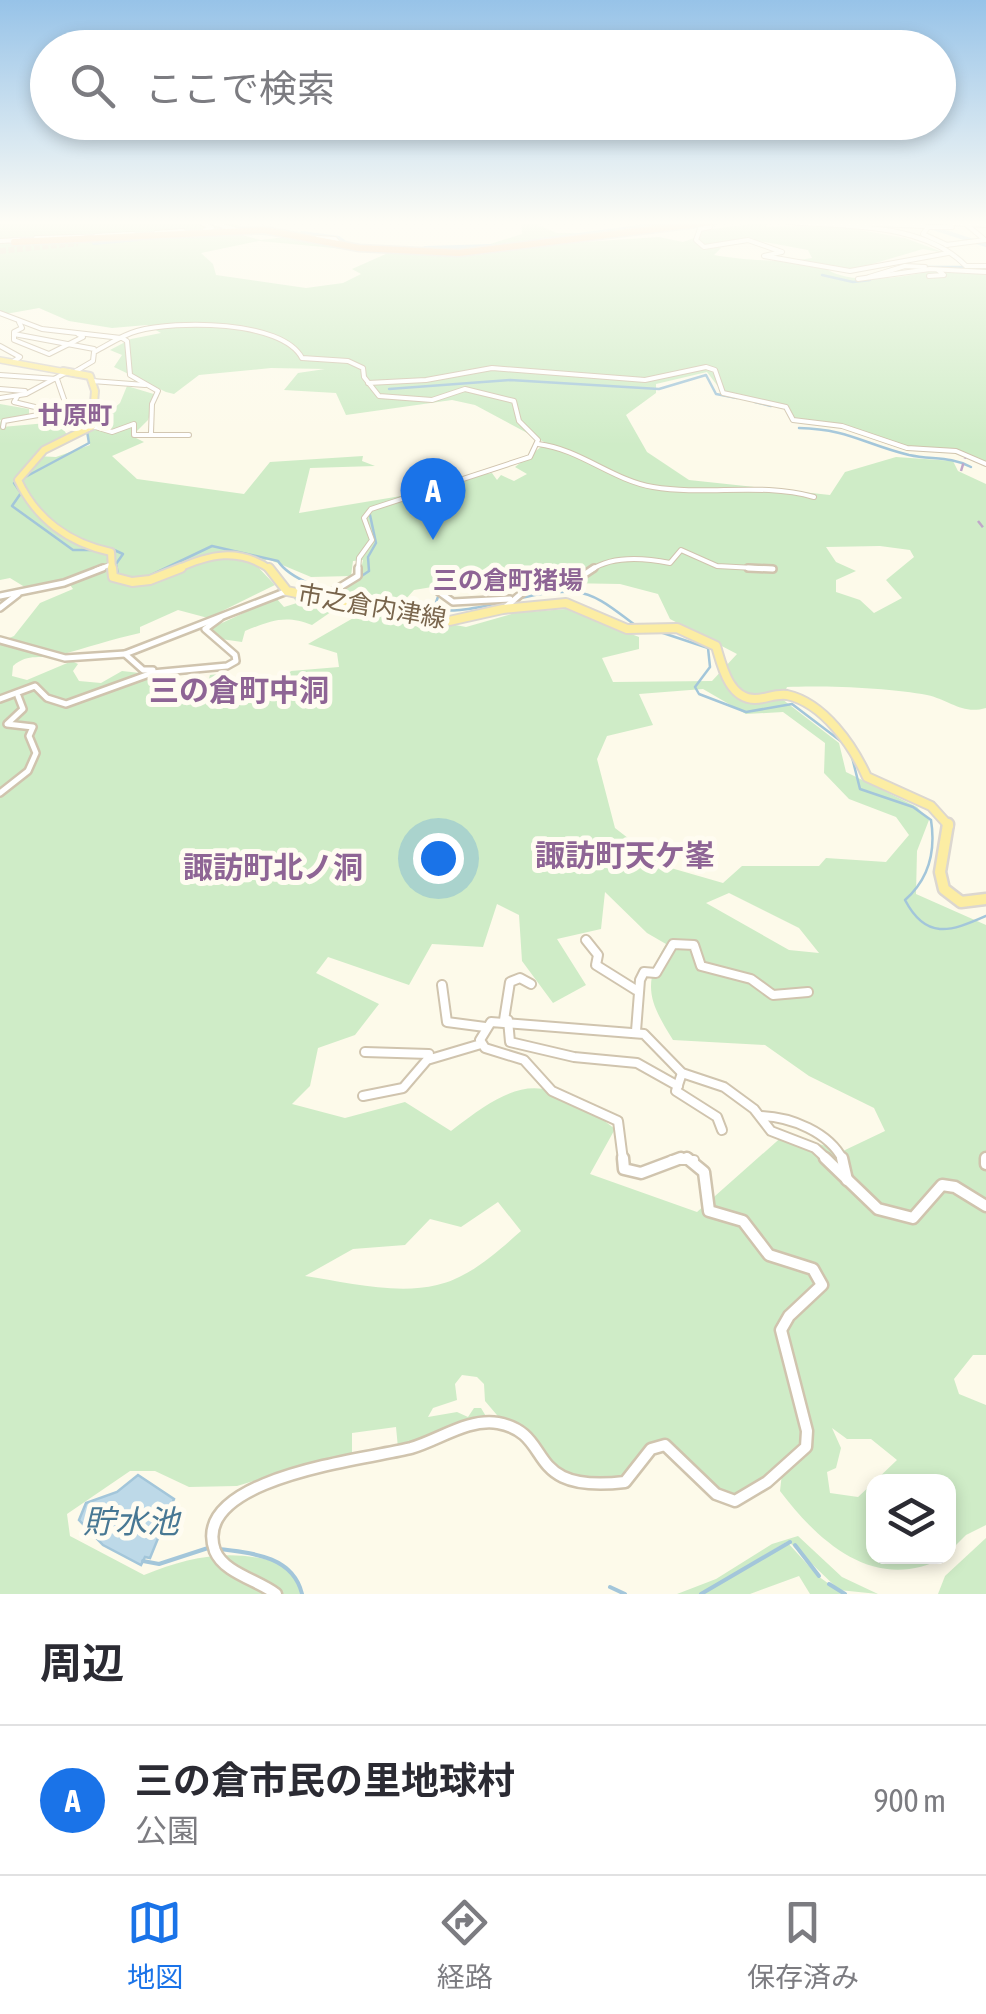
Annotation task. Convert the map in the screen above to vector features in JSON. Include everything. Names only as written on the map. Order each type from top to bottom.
[{"type":"main road","points":[[0,360],[73,370],[92,381],[87,429]]},
{"type":"main road","name":"市之倉内津線","points":[[87,429],[44,450],[18,482],[26,491],[24,500],[31,508],[83,546],[111,552],[113,577],[137,583],[199,556],[229,554],[268,567],[287,591],[327,594],[449,621],[503,607],[573,604],[619,628],[668,626],[704,638],[716,646],[725,676],[744,698],[789,694],[845,735],[872,782],[932,806],[947,820],[950,830],[938,880],[945,894],[968,903],[986,898]]},
{"type":"street","points":[[0,313],[21,321],[127,340],[130,375],[159,395],[152,404],[151,433]]},
{"type":"street","points":[[14,334],[22,328],[21,321]]},
{"type":"street","points":[[0,398],[32,391],[57,379],[93,361],[94,352],[122,338],[143,330],[166,329],[266,332],[296,345],[302,358],[361,366],[368,383],[380,396],[432,400],[464,389],[511,399],[519,421],[537,437],[538,444],[528,459],[510,467],[458,478],[371,510],[364,520],[372,540],[359,558],[358,576],[327,594]]},
{"type":"street","points":[[14,334],[14,340],[50,354],[83,336],[78,333]]},
{"type":"street","points":[[14,334],[94,349]]},
{"type":"street","points":[[0,346],[20,357],[14,361]]},
{"type":"street","points":[[18,374],[36,364]]},
{"type":"street","points":[[38,376],[52,367]]},
{"type":"street","points":[[368,383],[426,380],[492,368],[645,380],[706,367],[714,370],[723,393],[786,407],[793,420],[842,426],[907,448],[952,450],[986,464]]},
{"type":"street","points":[[0,375],[57,379]]},
{"type":"street","points":[[57,379],[67,408],[87,429]]},
{"type":"street","points":[[92,381],[147,386]]},
{"type":"street","points":[[0,389],[32,391]]},
{"type":"street","points":[[17,396],[14,402],[35,407]]},
{"type":"street","points":[[2,427],[4,421],[61,411],[87,429],[112,432],[134,424],[135,436],[189,435]]},
{"type":"street","points":[[538,444],[562,448],[574,459],[653,487],[698,491],[778,486],[814,496]]},
{"type":"street","points":[[503,607],[552,573],[579,578],[600,564],[643,558],[670,562],[681,550],[716,566],[773,569]]},
{"type":"street","points":[[0,596],[94,574],[112,564]]},
{"type":"street","points":[[435,589],[453,602],[491,597],[512,600]]},
{"type":"street","points":[[0,640],[18,640],[30,650],[57,657],[126,654],[150,648],[189,627],[287,591]]},
{"type":"street","points":[[0,608],[19,592]]},
{"type":"street","points":[[0,699],[18,696],[35,686],[47,698],[66,704],[114,683],[161,671],[212,671],[236,661],[205,629],[220,618]]},
{"type":"street","points":[[126,654],[143,670],[183,672]]},
{"type":"street","points":[[0,793],[28,771],[36,753],[28,736],[33,726],[8,724],[23,709],[18,696]]},
{"type":"street","points":[[586,940],[598,956],[596,966],[636,990]]},
{"type":"street","points":[[636,1031],[636,990],[644,972],[656,973],[669,946],[694,946],[701,966],[750,980],[768,993],[808,992]]},
{"type":"street","points":[[531,984],[520,978],[510,982],[506,1020],[510,1042],[574,1057],[637,1062],[678,1086]]},
{"type":"street","points":[[442,985],[447,1022],[486,1027]]},
{"type":"street","points":[[481,1044],[486,1027],[494,1020],[636,1031],[654,1040],[682,1073],[724,1088],[760,1116],[771,1131],[815,1148],[864,1199],[896,1217],[913,1218],[922,1212],[942,1184],[955,1187],[986,1206]]},
{"type":"street","points":[[276,1594],[217,1558],[212,1547],[214,1526],[252,1492],[319,1463],[402,1450],[490,1422],[523,1434],[544,1468],[562,1482],[626,1482],[651,1450],[665,1445],[716,1494],[735,1500],[767,1482],[806,1447],[807,1432],[781,1330],[789,1313],[820,1292],[822,1285],[814,1269],[769,1255],[743,1221],[709,1211],[704,1172],[692,1158],[674,1157],[632,1174],[621,1162],[624,1141],[618,1120],[552,1091],[524,1060],[481,1044],[459,1053],[365,1052]]},
{"type":"street","points":[[363,1096],[403,1088],[420,1060],[432,1054]]},
{"type":"street","points":[[682,1073],[678,1093],[717,1116],[722,1130]]},
{"type":"green space","points":[[0,296],[986,296],[986,463],[953,450],[907,447],[859,431],[795,419],[786,406],[723,393],[707,372],[656,384],[656,393],[626,415],[647,452],[689,480],[830,495],[845,472],[896,457],[953,461],[958,471],[986,484],[986,708],[970,710],[927,695],[819,686],[787,687],[782,699],[839,743],[846,772],[917,807],[929,820],[917,851],[916,894],[986,925],[986,1355],[973,1355],[954,1379],[959,1394],[986,1405],[986,1525],[956,1545],[956,1474],[882,1474],[897,1460],[871,1439],[847,1439],[832,1428],[841,1448],[836,1468],[827,1472],[830,1493],[858,1497],[866,1490],[866,1563],[832,1545],[796,1511],[780,1491],[782,1473],[778,1467],[733,1496],[681,1452],[661,1442],[652,1444],[620,1480],[559,1478],[529,1436],[502,1421],[485,1401],[484,1384],[477,1377],[462,1375],[455,1384],[457,1400],[433,1408],[428,1417],[457,1412],[468,1417],[474,1408],[481,1408],[487,1418],[398,1448],[396,1427],[352,1433],[352,1455],[315,1461],[267,1482],[263,1478],[237,1486],[189,1487],[155,1471],[130,1471],[67,1514],[70,1536],[144,1575],[198,1558],[250,1557],[287,1566],[299,1582],[300,1594],[0,1594],[0,642],[14,636],[40,603],[73,589],[65,578],[28,589],[10,578],[0,580],[0,420],[2,427],[58,422],[68,436],[35,456],[56,457],[90,445],[88,431],[120,403],[127,386],[157,395],[148,420],[132,436],[144,442],[112,456],[137,479],[244,494],[270,462],[363,456],[362,461],[375,466],[310,468],[299,513],[401,496],[443,481],[492,473],[497,480],[501,475],[514,481],[527,474],[515,467],[546,443],[475,405],[452,400],[346,415],[336,393],[284,390],[298,373],[325,369],[271,368],[199,375],[174,394],[166,392],[114,367],[122,355],[110,350],[131,339],[161,333],[147,325],[112,328],[69,321],[39,308],[0,315]],"holes":[[[826,547],[910,550],[914,557],[886,580],[902,598],[874,613],[860,600],[836,592],[836,580],[856,571],[836,562]],[[268,559],[311,577],[351,576],[353,561],[363,560],[359,578],[338,590],[365,598],[404,601],[414,590],[432,587],[447,572],[461,574],[467,585],[520,589],[534,576],[556,571],[564,583],[620,584],[658,594],[670,619],[737,654],[712,681],[613,682],[602,658],[639,649],[639,637],[566,609],[515,613],[466,627],[381,611],[362,613],[308,644],[337,653],[339,667],[291,671],[276,687],[254,693],[219,674],[210,675],[207,685],[194,689],[190,697],[173,693],[176,684],[161,684],[158,675],[122,671],[101,683],[79,681],[73,671],[78,664],[72,661],[27,680],[12,676],[13,666],[24,659],[60,655],[140,633],[140,627],[178,610],[208,618],[275,585],[256,565]],[[703,689],[746,714],[783,712],[825,743],[824,773],[849,799],[896,817],[909,835],[886,862],[826,858],[819,866],[742,866],[723,883],[664,866],[615,828],[597,759],[607,736],[653,725],[639,694]],[[605,892],[647,933],[666,944],[653,971],[651,994],[673,1040],[765,1045],[809,1076],[874,1108],[885,1131],[843,1151],[785,1134],[697,1212],[590,1174],[615,1129],[569,1098],[550,1091],[515,1091],[451,1131],[405,1102],[345,1118],[292,1104],[310,1086],[318,1048],[355,1035],[379,1004],[316,973],[328,957],[409,985],[432,944],[483,947],[497,904],[519,915],[522,961],[553,1003],[586,985],[557,939],[601,929]],[[729,893],[799,928],[819,953],[789,950],[706,903]],[[498,1202],[521,1231],[449,1282],[421,1288],[388,1288],[305,1276],[353,1249],[405,1245],[430,1219],[461,1227]]]},
{"type":"green space","points":[[0,404],[29,409],[29,414],[0,420]]},
{"type":"green space","points":[[291,594],[341,605],[312,625],[286,619],[262,624],[245,631],[242,642],[221,639],[209,629],[276,598],[284,607],[297,603]]},
{"type":"green space","points":[[798,1536],[842,1577],[878,1594],[839,1590],[788,1541],[700,1594],[677,1594],[716,1579],[772,1544]]},
{"type":"green space","points":[[986,1538],[986,1594],[938,1594],[945,1576]]},
{"type":"green space","points":[[788,1543],[818,1576],[843,1594],[810,1594],[799,1576],[750,1594],[703,1594]]},
{"type":"green space","points":[[868,1564],[928,1564],[896,1570]]},
{"type":"water","name":"貯水池","points":[[138,1475],[174,1499],[150,1558],[145,1557],[141,1565],[103,1545],[79,1520],[86,1503],[117,1492]]},
{"type":"waterway","points":[[389,389],[510,380],[659,389],[706,375],[716,394],[737,398]]},
{"type":"waterway","points":[[755,402],[771,406]]},
{"type":"waterway","points":[[63,403],[87,431],[89,443],[14,483],[21,493],[12,506],[73,550],[94,550]]},
{"type":"waterway","points":[[799,428],[831,431],[909,455],[971,467]]},
{"type":"waterway","points":[[336,593],[369,571],[368,557],[376,543],[370,515]]},
{"type":"waterway","points":[[149,576],[212,546],[278,561],[310,584],[336,593]]},
{"type":"waterway","points":[[112,549],[123,554],[116,564],[118,574]]},
{"type":"waterway","points":[[336,593],[418,609],[460,610],[546,593],[575,592],[599,600],[635,625]]},
{"type":"waterway","points":[[434,608],[439,594]]},
{"type":"waterway","points":[[657,631],[708,648],[710,667],[695,687],[699,694],[746,712],[792,704],[842,742]]},
{"type":"waterway","points":[[852,757],[860,789],[913,807],[931,820],[929,864],[920,883],[905,900],[913,913],[921,922],[940,929],[986,916]]},
{"type":"waterway","points":[[701,1594],[790,1542]]},
{"type":"waterway","points":[[795,1545],[819,1576]]},
{"type":"waterway","points":[[143,1561],[159,1564],[208,1548]]},
{"type":"waterway","points":[[219,1549],[257,1555],[280,1564],[297,1581],[302,1594]]},
{"type":"waterway","points":[[829,1584],[845,1594]]},
{"type":"waterway","points":[[610,1587],[625,1594]]},
{"type":"railway","points":[[961,471],[965,458]]},
{"type":"railway","points":[[978,521],[985,530]]},
{"type":"place","name":"三の倉市民の里地球村","points":[[433,540]]},
{"type":"district","name":"廿原町","points":[[75,415]]},
{"type":"district","name":"三の倉町猪場","points":[[508,580]]},
{"type":"district","name":"三の倉町中洞","points":[[239,691]]},
{"type":"district","name":"諏訪町天ケ峯","points":[[625,856]]},
{"type":"district","name":"諏訪町北ノ洞","points":[[273,868]]}]
